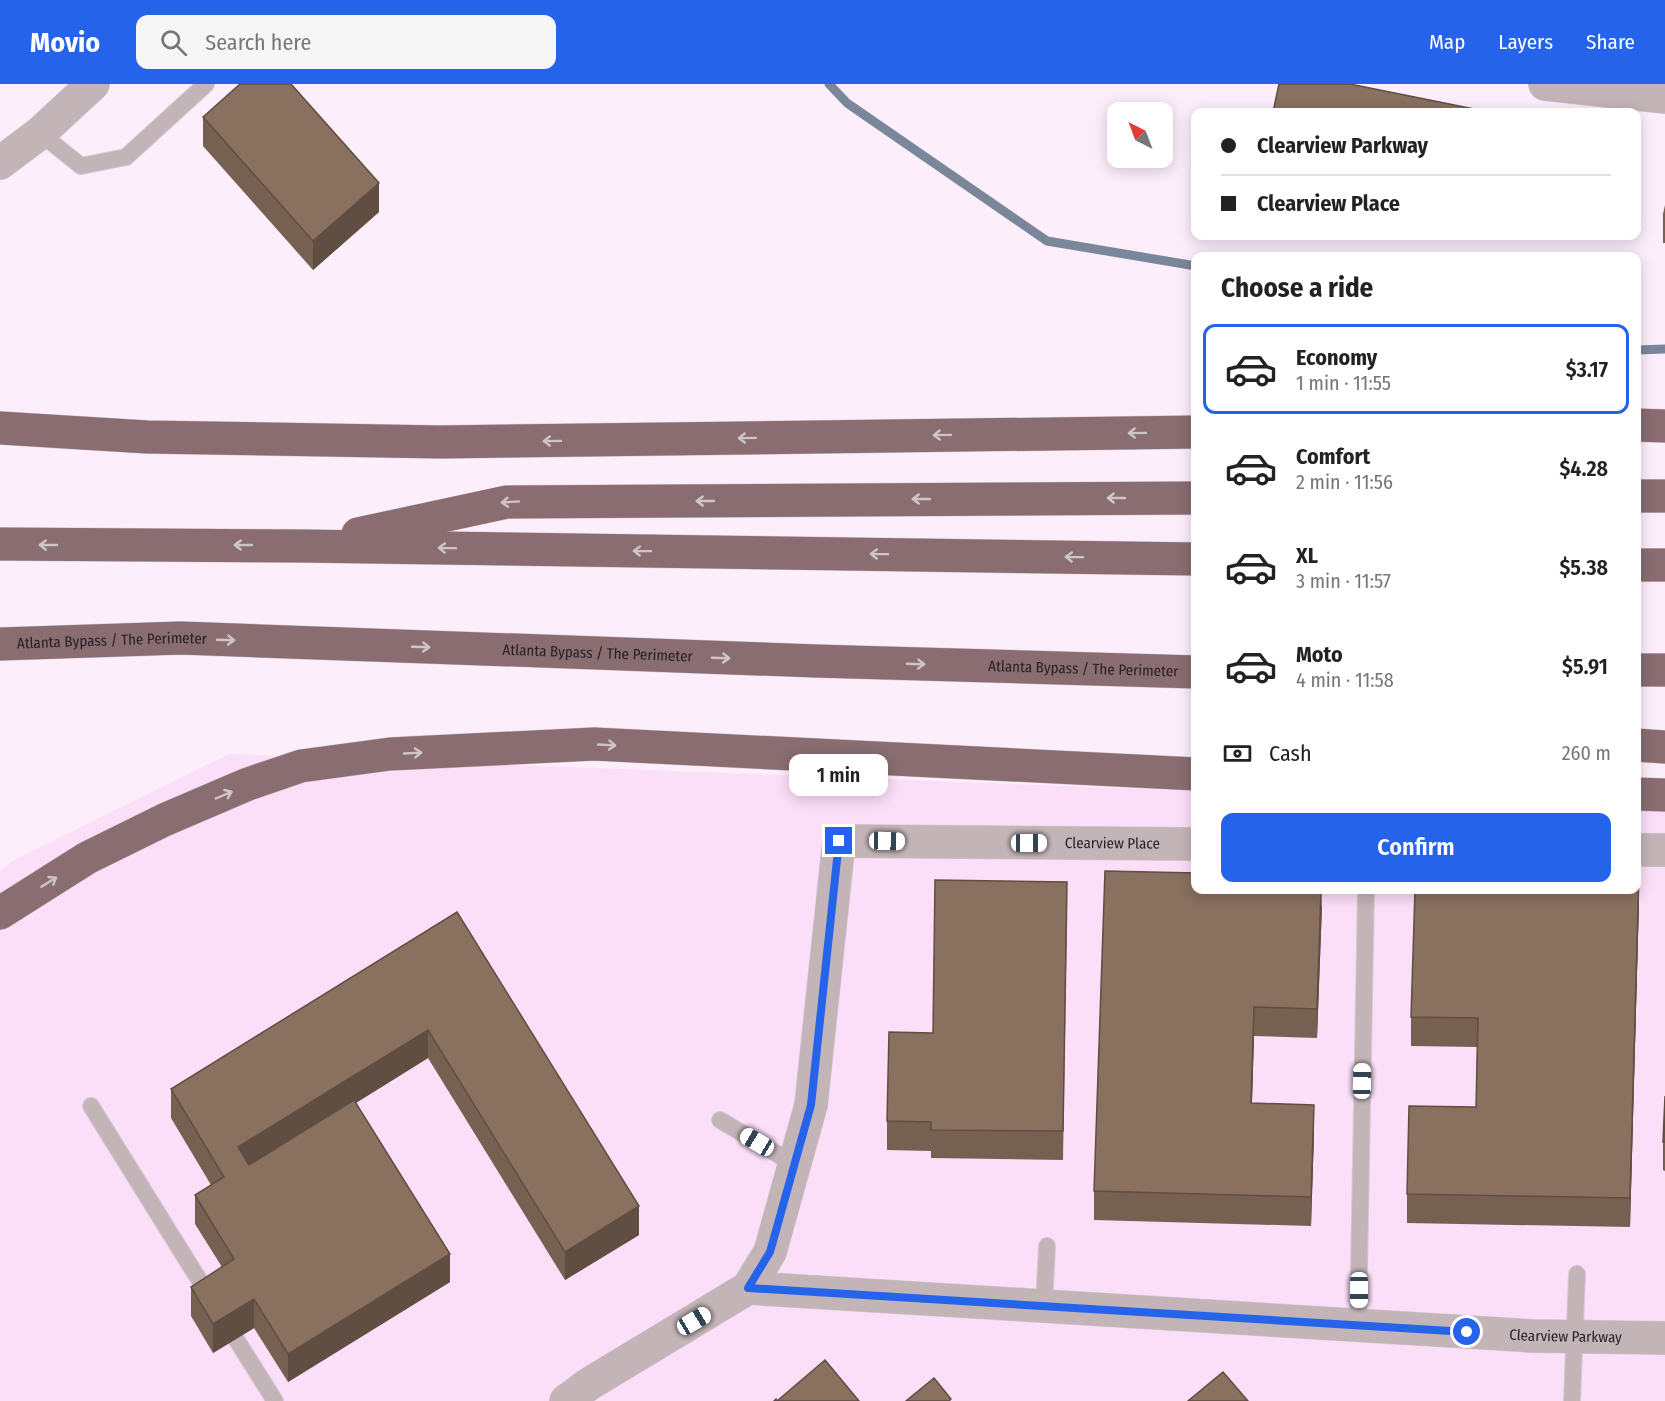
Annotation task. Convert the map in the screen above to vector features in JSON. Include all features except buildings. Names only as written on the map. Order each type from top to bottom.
[{"type":"highway","points":[[1641,425],[1665,426]]},
{"type":"highway","points":[[0,428],[147,437],[441,442],[1191,432]]},
{"type":"highway","points":[[1641,496],[1665,495]]},
{"type":"highway","points":[[302,546],[507,502],[1191,498]]},
{"type":"highway","points":[[0,544],[1191,559]]},
{"type":"highway","points":[[1641,565],[1665,565]]},
{"type":"highway","name":"Atlanta Bypass / The Perimeter","points":[[0,644],[181,638],[804,661],[1191,672]]},
{"type":"highway","points":[[1641,670],[1665,670]]},
{"type":"highway","points":[[0,913],[87,858],[164,820],[248,784],[301,766],[390,754],[594,744],[1191,774]]},
{"type":"highway","points":[[1641,745],[1665,747]]},
{"type":"highway","points":[[1641,794],[1665,795]]},
{"type":"street","points":[[0,163],[40,133],[93,84]]},
{"type":"street","points":[[1545,84],[1665,96]]},
{"type":"street","name":"Clearview Place","points":[[566,1401],[589,1384],[748,1288],[770,1252],[811,1105],[839,841],[1191,844]]},
{"type":"street","points":[[1641,850],[1665,850]]},
{"type":"street","name":"Clearview Parkway","points":[[748,1288],[1533,1336],[1665,1338]]},
{"type":"lane","points":[[40,133],[81,166],[126,158],[206,84]]},
{"type":"lane","points":[[1358,1325],[1366,894]]},
{"type":"lane","points":[[91,1106],[213,1302]]},
{"type":"lane","points":[[720,1120],[794,1164]]},
{"type":"lane","points":[[1044,1306],[1047,1246]]},
{"type":"lane","points":[[1572,1400],[1577,1274]]},
{"type":"lane","points":[[236,1339],[274,1401]]},
{"type":"shaded area","points":[[229,754],[1191,791],[1191,894],[1641,894],[1641,807],[1665,808],[1665,1401],[0,1401],[0,871],[14,860]]},
{"type":"waterway","points":[[829,84],[847,103],[1047,241],[1191,265]]},
{"type":"waterway","points":[[1641,350],[1665,349]]},
{"type":"route","points":[[839,841],[811,1105],[770,1252],[748,1288],[1467,1332]]}]
